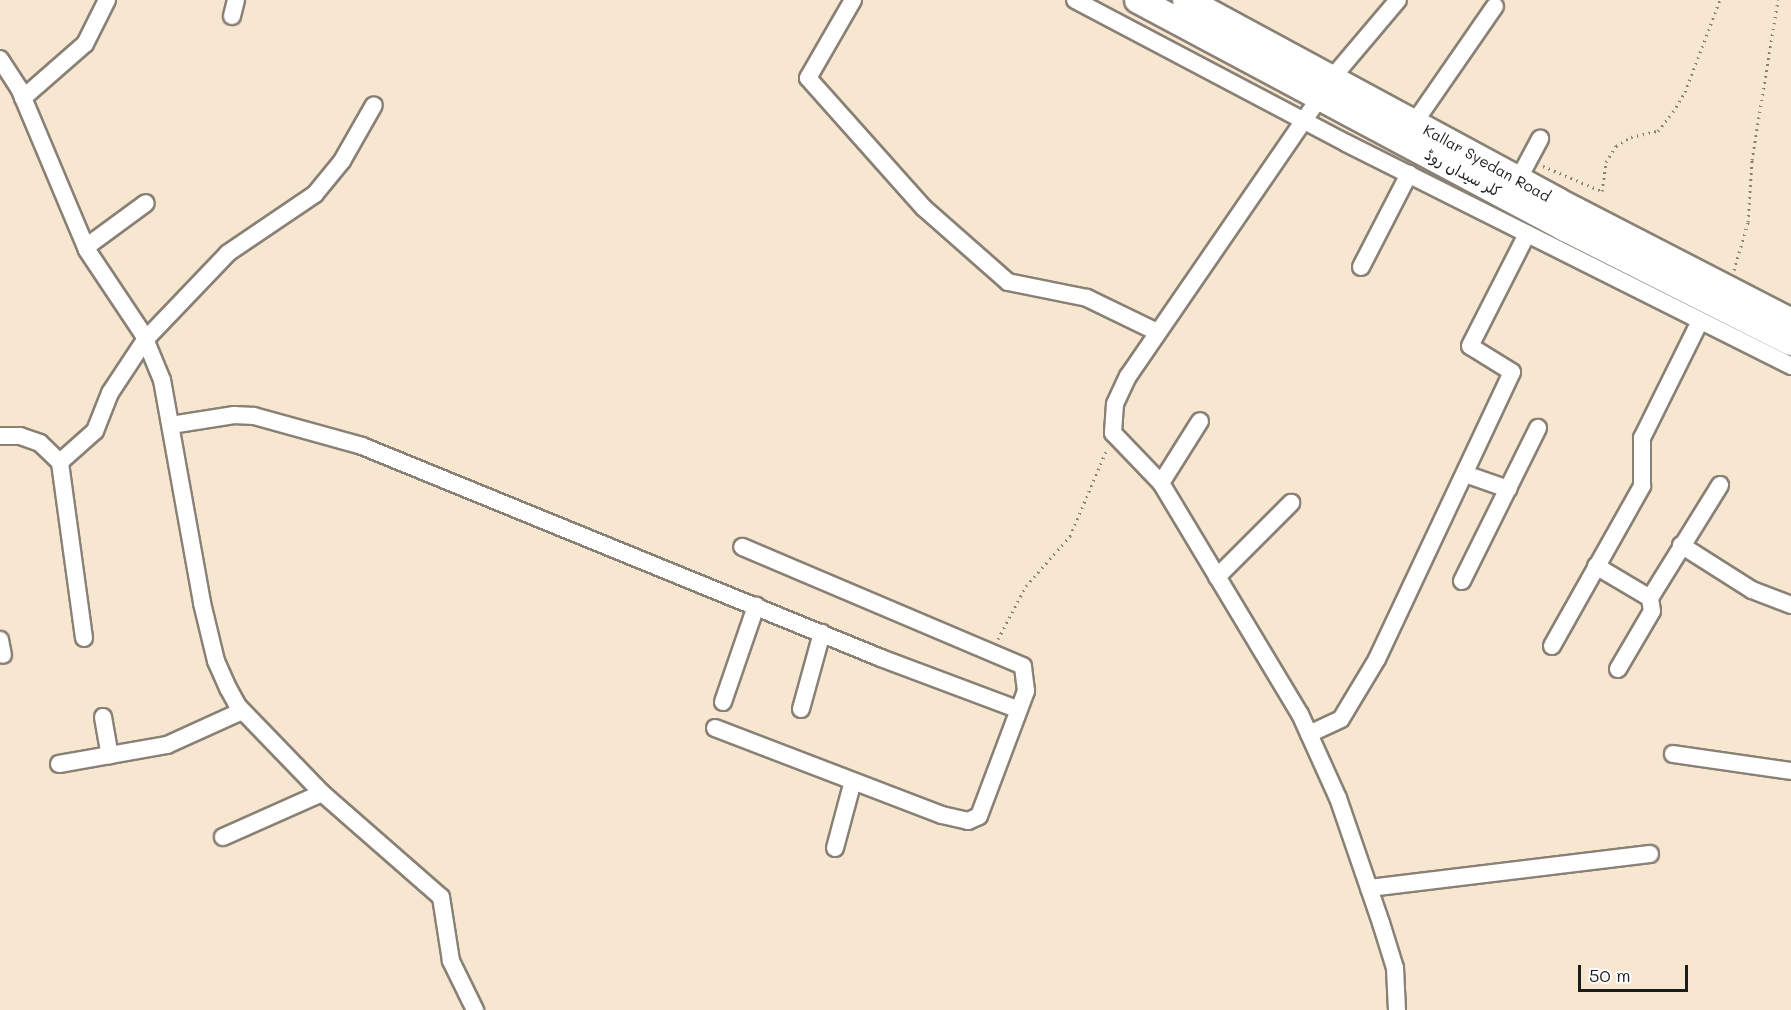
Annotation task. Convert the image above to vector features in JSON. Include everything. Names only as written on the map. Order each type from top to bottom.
[{"type":"highway","name":"کلر سیداں روڈ","points":[[1138,0],[1326,88],[1791,342]]},
{"type":"highway","name":"Kallar Syedan Road","points":[[1186,0],[1326,88],[1523,170],[1728,289],[1791,322]]},
{"type":"street","points":[[23,98],[85,44],[107,0]]},
{"type":"street","points":[[854,0],[808,78],[924,208],[1008,282],[1087,298],[1157,332]]},
{"type":"street","points":[[1075,0],[1409,174],[1791,366]]},
{"type":"street","points":[[1398,0],[1326,88],[1157,332],[1115,404],[1113,433],[1161,483],[1309,734],[1338,798],[1395,968],[1398,1010]]},
{"type":"street","points":[[1414,123],[1495,6]]},
{"type":"street","points":[[0,59],[23,98],[86,247],[145,340],[162,380],[207,625],[216,662],[242,711],[322,793],[441,897],[452,961],[475,1010]]},
{"type":"street","points":[[60,462],[95,431],[110,393],[145,340],[228,253],[315,194],[342,162],[374,105]]},
{"type":"street","points":[[1523,170],[1540,139]]},
{"type":"street","points":[[1360,267],[1409,174]]},
{"type":"street","points":[[86,247],[146,203]]},
{"type":"street","points":[[1309,734],[1341,719],[1371,669],[1512,372],[1470,346],[1527,234]]},
{"type":"street","points":[[1552,646],[1642,486],[1642,438],[1700,321]]},
{"type":"street","points":[[171,425],[234,415],[254,416],[362,446],[822,633],[1019,710]]},
{"type":"street","points":[[1161,483],[1200,421]]},
{"type":"street","points":[[1462,581],[1538,428]]},
{"type":"street","points":[[0,436],[20,436],[40,443],[60,462],[84,638]]},
{"type":"street","points":[[1465,474],[1508,489]]},
{"type":"street","points":[[1618,669],[1652,611],[1650,598],[1720,485]]},
{"type":"street","points":[[1217,577],[1291,503]]},
{"type":"street","points":[[1681,546],[1752,590],[1791,605]]},
{"type":"street","points":[[715,728],[957,820],[979,816],[1026,691],[1023,666],[742,547]]},
{"type":"street","points":[[1596,566],[1650,598]]},
{"type":"street","points":[[723,702],[756,606]]},
{"type":"street","points":[[801,709],[822,633]]},
{"type":"street","points":[[59,764],[167,745],[242,711]]},
{"type":"street","points":[[103,717],[110,755]]},
{"type":"street","points":[[1672,754],[1791,771]]},
{"type":"street","points":[[835,848],[853,781]]},
{"type":"street","points":[[223,837],[322,793]]},
{"type":"street","points":[[1369,888],[1650,854]]},
{"type":"path","points":[[1523,170],[1602,191],[1606,162],[1616,146],[1631,137],[1658,131],[1673,112],[1685,92],[1720,0]]},
{"type":"path","points":[[1728,289],[1748,222],[1759,107],[1772,55],[1773,17],[1778,0]]},
{"type":"path","points":[[993,652],[1014,603],[1070,537],[1113,433]]}]
